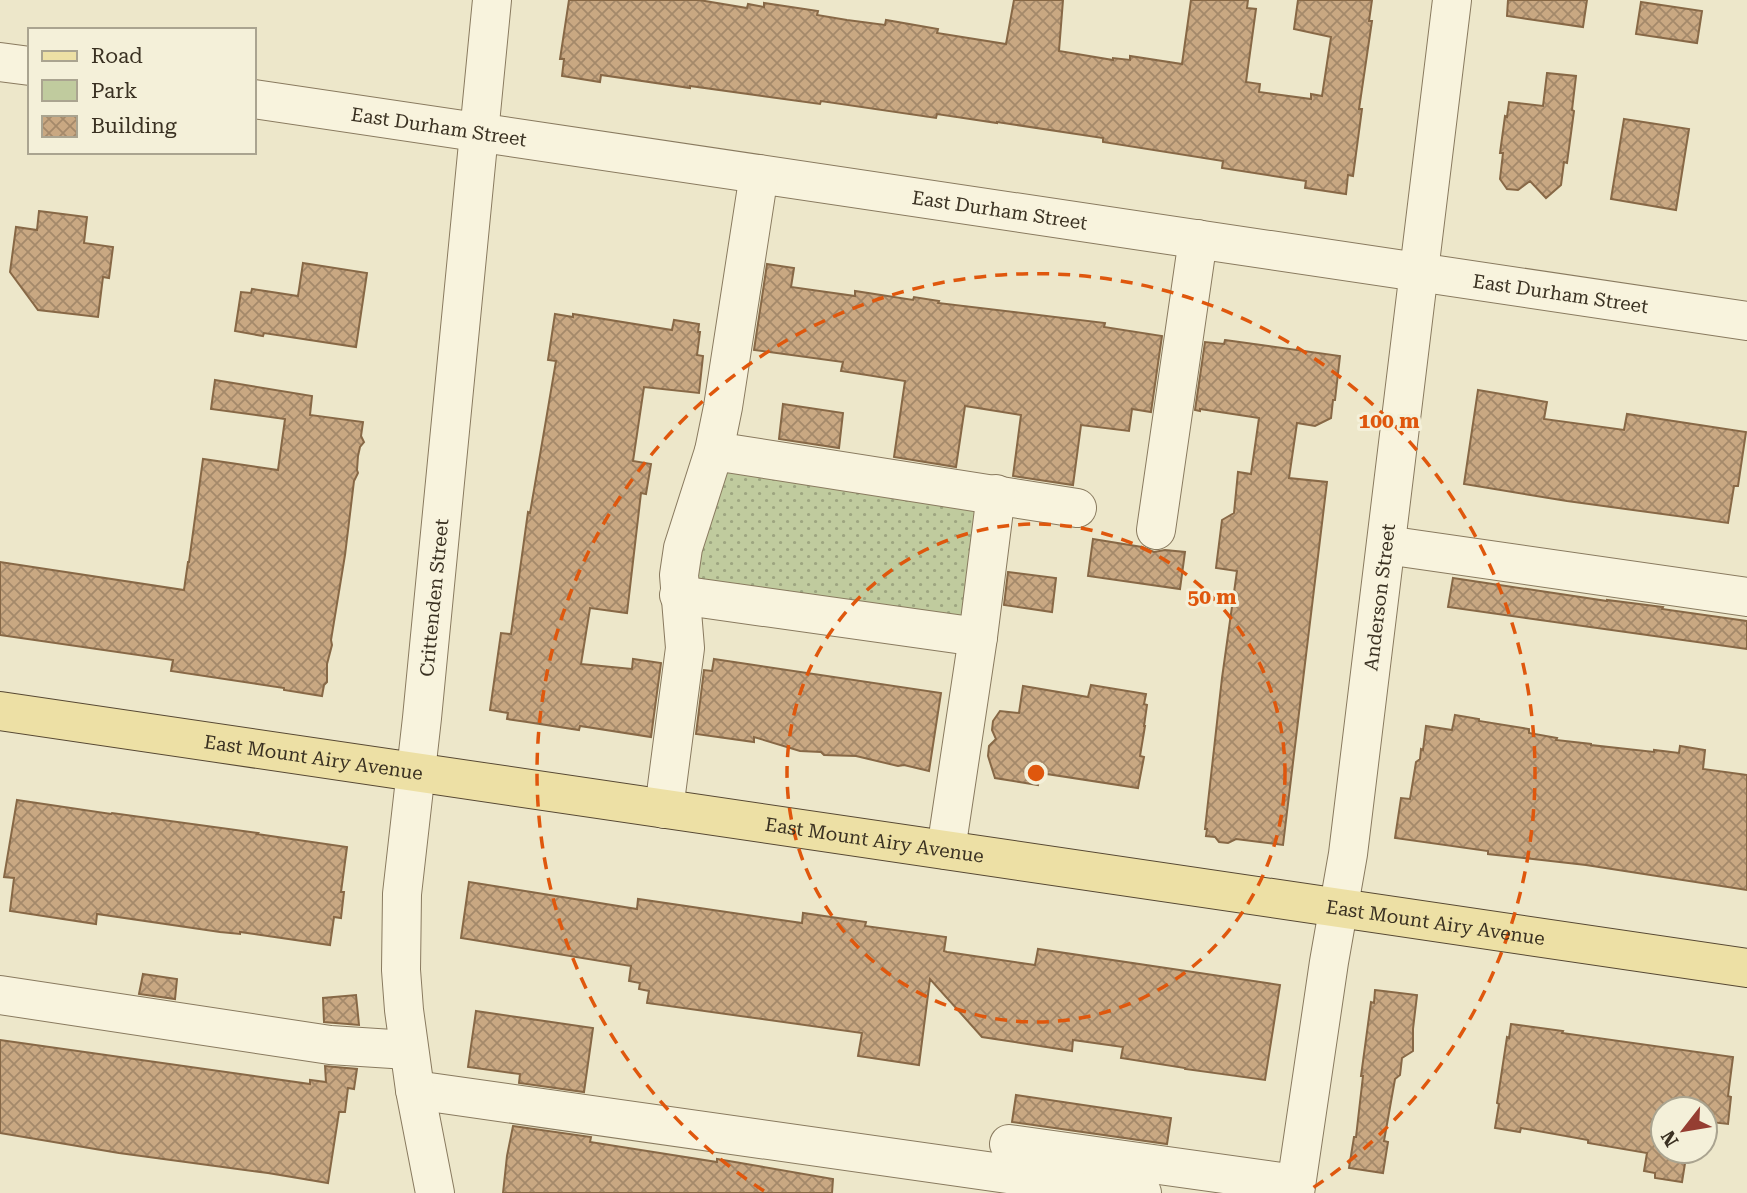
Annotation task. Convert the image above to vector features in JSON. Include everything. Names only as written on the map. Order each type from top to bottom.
[{"type":"main road","name":"East Mount Airy Avenue","points":[[0,711],[1747,968]]},
{"type":"street","name":"Crittenden Street","points":[[435,1193],[408,1050],[401,970],[401,929],[406,852],[422,718],[492,0]]},
{"type":"street","name":"Anderson Street","points":[[1296,1189],[1348,854],[1452,0]]},
{"type":"street","points":[[0,62],[28,66]]},
{"type":"street","name":"East Durham Street","points":[[256,99],[1747,321]]},
{"type":"street","points":[[664,808],[685,648],[679,575],[682,548],[714,451],[759,174]]},
{"type":"street","points":[[1156,530],[1198,239]]},
{"type":"street","points":[[714,451],[1077,508]]},
{"type":"street","points":[[946,850],[996,494]]},
{"type":"street","points":[[1386,545],[1747,597]]},
{"type":"street","points":[[680,595],[978,637]]},
{"type":"street","points":[[0,995],[330,1045],[408,1050]]},
{"type":"street","points":[[415,1090],[1142,1193]]},
{"type":"street","points":[[1009,1144],[1296,1189]]},
{"type":"green space","points":[[720,471],[978,509],[970,624],[693,580]]},
{"type":"building","points":[[569,0],[699,0],[747,8],[748,4],[764,7],[764,3],[818,11],[817,15],[847,20],[885,25],[886,20],[938,29],[937,33],[1006,44],[1014,0],[1063,0],[1059,51],[1113,60],[1130,60],[1130,56],[1182,64],[1191,0],[1248,0],[1247,8],[1256,9],[1246,82],[1260,84],[1259,92],[1311,99],[1311,94],[1322,96],[1331,37],[1294,29],[1298,0],[1372,0],[1369,21],[1372,21],[1359,109],[1362,109],[1353,176],[1348,175],[1346,194],[1305,188],[1306,181],[1222,168],[1223,161],[1103,142],[1103,138],[997,122],[937,114],[936,118],[821,101],[820,104],[601,75],[600,82],[562,76],[564,59],[560,59]]},
{"type":"building","points":[[1508,0],[1587,0],[1583,27],[1507,16]]},
{"type":"building","points":[[1641,2],[1702,11],[1697,43],[1636,34]]},
{"type":"building","points":[[1547,73],[1576,76],[1567,163],[1564,162],[1561,185],[1546,198],[1530,181],[1518,190],[1507,189],[1500,179],[1503,153],[1500,153],[1509,102],[1543,106]]},
{"type":"building","points":[[1624,119],[1689,129],[1676,210],[1611,199]]},
{"type":"building","points":[[39,211],[87,217],[84,243],[113,247],[109,278],[103,277],[98,317],[38,310],[10,272],[16,227],[37,230]]},
{"type":"building","points":[[303,263],[367,273],[356,347],[235,331],[241,292],[251,293],[252,289],[298,296]]},
{"type":"building","points":[[767,264],[794,268],[791,287],[855,296],[855,291],[913,300],[914,297],[939,301],[938,303],[1105,323],[1104,327],[1162,336],[1151,412],[1132,409],[1129,431],[1081,425],[1073,485],[1013,476],[1021,415],[965,406],[956,467],[894,457],[905,381],[841,371],[843,362],[754,350]]},
{"type":"building","points":[[555,314],[573,317],[573,314],[672,330],[674,320],[699,324],[697,355],[703,356],[699,393],[644,387],[633,461],[651,464],[646,494],[641,493],[627,613],[590,608],[581,664],[632,669],[633,659],[661,663],[651,737],[580,726],[579,730],[507,719],[508,713],[490,710],[501,633],[511,634],[528,512],[530,513],[556,361],[548,360]]},
{"type":"building","points":[[1225,340],[1340,356],[1331,418],[1315,426],[1297,423],[1289,478],[1327,482],[1283,845],[1236,839],[1228,843],[1219,842],[1215,837],[1206,836],[1205,829],[1237,571],[1216,568],[1222,520],[1234,513],[1238,472],[1251,474],[1259,418],[1195,410],[1205,342],[1224,344]]},
{"type":"building","points":[[215,380],[312,396],[310,415],[363,422],[361,436],[364,442],[358,456],[358,473],[354,481],[332,645],[327,664],[327,682],[322,696],[171,671],[173,660],[0,635],[0,562],[184,590],[203,459],[278,470],[285,419],[211,409]]},
{"type":"building","points":[[1478,390],[1547,402],[1544,419],[1624,430],[1627,414],[1746,432],[1738,486],[1734,486],[1728,523],[1464,484]]},
{"type":"building","points":[[783,404],[843,413],[839,448],[779,439]]},
{"type":"building","points":[[1093,539],[1142,547],[1154,552],[1185,552],[1180,589],[1088,576]]},
{"type":"building","points":[[1008,572],[1056,578],[1052,612],[1004,605]]},
{"type":"building","points":[[1453,578],[1747,621],[1747,649],[1448,607]]},
{"type":"building","points":[[714,659],[941,693],[929,771],[856,756],[800,751],[754,737],[754,742],[696,734],[704,670],[712,671]]},
{"type":"building","points":[[1091,685],[1146,694],[1140,756],[1144,757],[1138,788],[1040,773],[1038,785],[995,778],[988,756],[989,746],[996,739],[992,730],[993,721],[1000,711],[1019,713],[1023,686],[1088,697]]},
{"type":"building","points":[[1455,715],[1529,729],[1529,733],[1557,738],[1556,740],[1591,745],[1654,752],[1679,753],[1680,746],[1705,750],[1703,769],[1747,775],[1747,890],[1586,865],[1488,854],[1488,851],[1395,838],[1401,798],[1410,799],[1416,762],[1420,759],[1421,749],[1423,750],[1426,726],[1452,730]]},
{"type":"building","points":[[17,800],[347,847],[341,892],[344,892],[341,918],[334,917],[330,945],[97,914],[96,924],[10,911],[14,878],[4,877]]},
{"type":"building","points":[[469,882],[637,909],[638,899],[802,923],[803,913],[866,922],[865,926],[946,937],[944,951],[947,952],[1035,965],[1038,949],[1280,985],[1265,1080],[1121,1058],[1123,1047],[1073,1040],[1072,1051],[982,1037],[930,979],[919,1065],[858,1056],[862,1033],[647,1003],[649,991],[639,989],[640,983],[629,981],[631,966],[461,938]]},
{"type":"building","points":[[143,974],[177,979],[175,999],[139,994]]},
{"type":"building","points":[[1375,990],[1417,995],[1413,1051],[1402,1058],[1400,1075],[1395,1079],[1384,1141],[1388,1142],[1383,1173],[1349,1168],[1356,1137],[1361,1076]]},
{"type":"building","points":[[356,995],[359,1025],[324,1022],[323,998]]},
{"type":"building","points":[[476,1011],[593,1028],[584,1092],[519,1083],[520,1074],[468,1067]]},
{"type":"building","points":[[1511,1024],[1733,1057],[1728,1124],[1719,1123],[1719,1095],[1649,1095],[1649,1165],[1685,1165],[1682,1182],[1655,1178],[1655,1173],[1644,1171],[1647,1153],[1521,1128],[1520,1132],[1495,1128],[1507,1037],[1509,1038]]},
{"type":"building","points":[[0,1040],[310,1084],[310,1080],[326,1082],[325,1066],[357,1069],[354,1089],[348,1088],[345,1112],[339,1112],[328,1183],[0,1133]]},
{"type":"building","points":[[1016,1095],[1171,1118],[1167,1144],[1012,1122]]},
{"type":"building","points":[[513,1126],[591,1137],[590,1142],[717,1162],[717,1159],[833,1179],[832,1193],[503,1193]]}]
